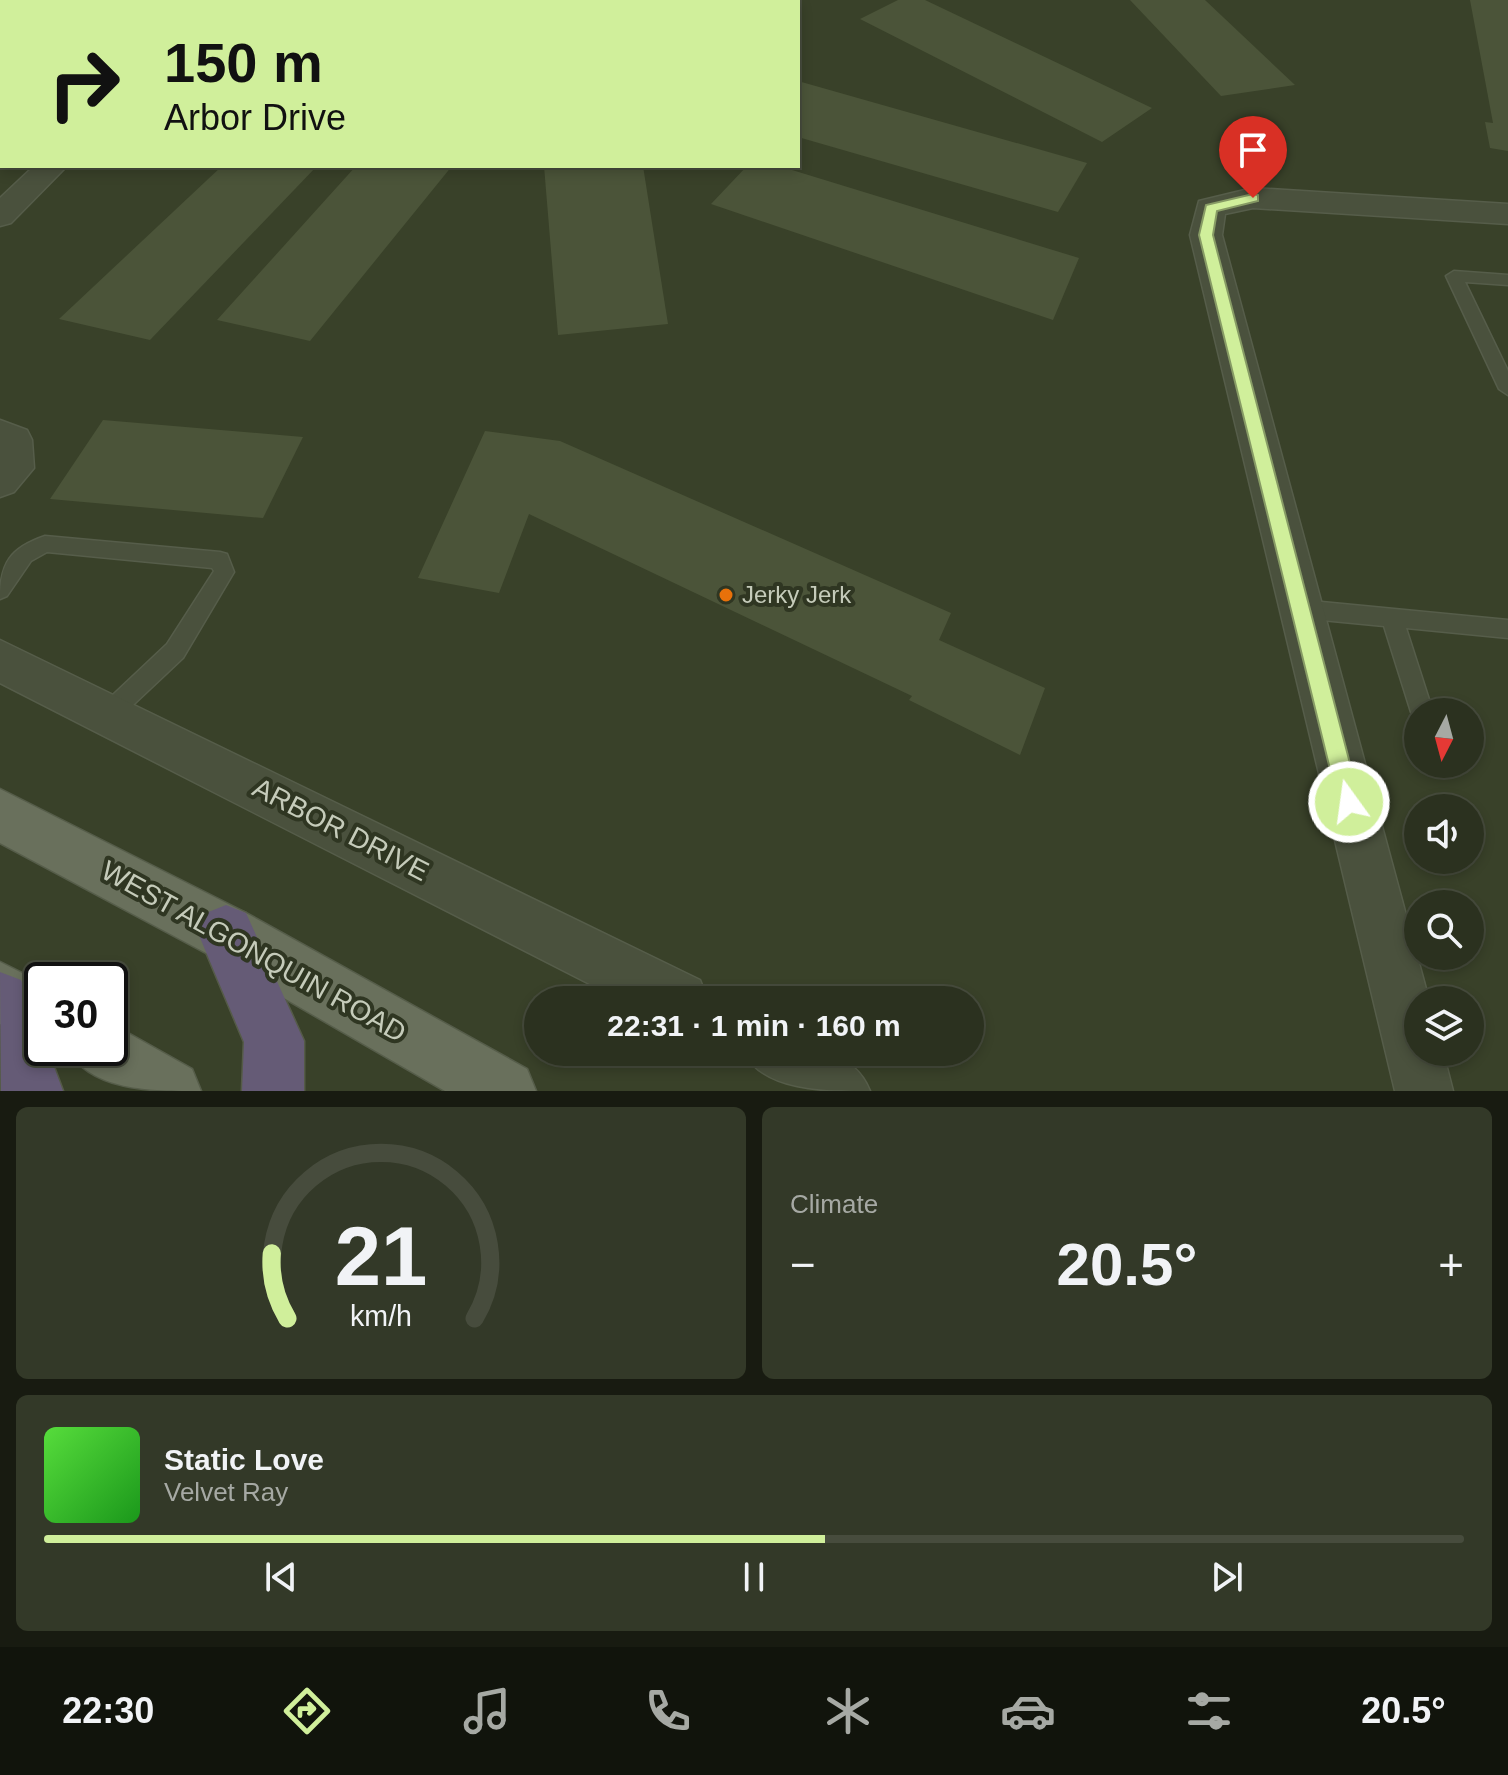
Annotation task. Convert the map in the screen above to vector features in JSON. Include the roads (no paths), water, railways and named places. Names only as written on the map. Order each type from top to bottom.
[{"type":"highway","points":[[226,933],[274,1041],[273,1091]]},
{"type":"highway","points":[[0,1001],[32,1091]]},
{"type":"main road","name":"WEST ALGONQUIN ROAD","points":[[0,815],[226,933],[505,1091]]},
{"type":"main road","points":[[0,991],[24,1005]]},
{"type":"main road","points":[[128,1066],[170,1091]]},
{"type":"street","points":[[0,216],[50,168]]},
{"type":"street","points":[[1424,1091],[1206,235],[1210,208],[1253,198],[1508,214]]},
{"type":"street","points":[[0,435],[13,440],[14,468],[0,481]]},
{"type":"street","name":"ARBOR DRIVE","points":[[0,660],[652,986]]},
{"type":"street","points":[[797,1066],[841,1091]]},
{"type":"lane","points":[[1508,280],[1454,276],[1508,389]]},
{"type":"lane","points":[[0,590],[24,555],[45,544],[220,560],[224,572],[175,651],[108,714]]},
{"type":"lane","points":[[1301,609],[1508,629]]},
{"type":"lane","points":[[1392,618],[1418,698]]},
{"type":"place","name":"Jerky Jerk","points":[[726,595]]}]
